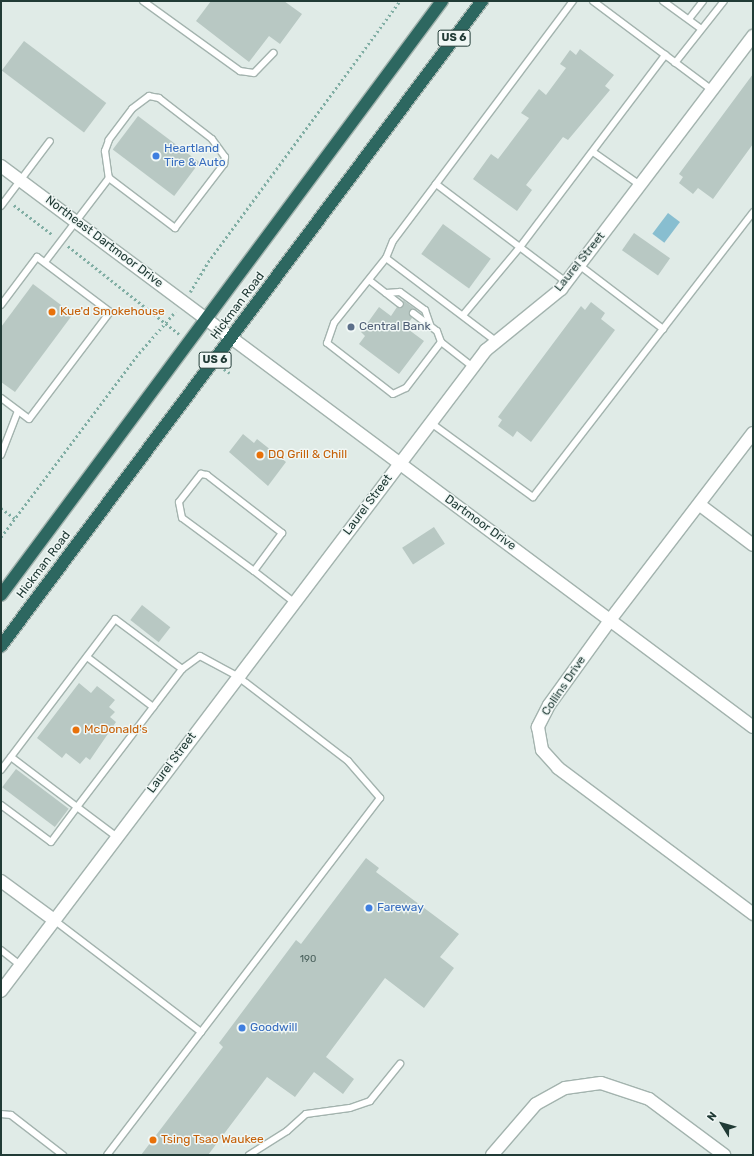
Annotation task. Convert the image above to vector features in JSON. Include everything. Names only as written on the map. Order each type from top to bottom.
[{"type":"highway","name":"Hickman Road","points":[[1,595],[442,1]]},
{"type":"highway","name":"Hickman Road","points":[[1,646],[482,1]]},
{"type":"street","name":"Laurel Street","points":[[1,991],[237,676],[473,367],[497,342],[566,282],[753,36]]},
{"type":"street","name":"Northeast Dartmoor Drive","points":[[1,166],[183,301],[206,320]]},
{"type":"street","name":"Dartmoor Drive","points":[[206,320],[399,464],[611,619],[753,727]]},
{"type":"street","name":"Collins Drive","points":[[753,433],[700,505],[611,619],[549,705],[538,727],[542,750],[558,768],[753,914]]},
{"type":"street","points":[[700,505],[753,545]]},
{"type":"street","points":[[1,881],[54,920]]},
{"type":"street","points":[[492,1155],[536,1104],[579,1084],[601,1083],[649,1099],[724,1155]]},
{"type":"lane","points":[[143,1],[240,71],[254,73],[273,53]]},
{"type":"lane","points":[[441,342],[406,388],[393,394],[327,343],[334,323],[386,258],[393,241],[573,1]]},
{"type":"lane","points":[[593,1],[712,90]]},
{"type":"lane","points":[[663,1],[700,28]]},
{"type":"lane","points":[[689,19],[703,1]]},
{"type":"lane","points":[[675,63],[700,28],[724,1]]},
{"type":"lane","points":[[464,314],[520,247],[665,55]]},
{"type":"lane","points":[[45,262],[109,178],[105,151],[109,140],[132,109],[149,96],[159,98],[212,139],[225,157],[224,164],[175,228],[109,178]]},
{"type":"lane","points":[[1,206],[50,141]]},
{"type":"lane","points":[[593,152],[640,185]]},
{"type":"lane","points":[[436,184],[566,282]]},
{"type":"lane","points":[[431,423],[533,497],[753,212]]},
{"type":"lane","points":[[1,305],[37,257],[110,312],[29,419],[1,398]]},
{"type":"lane","points":[[386,258],[464,314],[497,342]]},
{"type":"lane","points":[[579,265],[663,329]]},
{"type":"lane","points":[[369,280],[400,304]]},
{"type":"lane","points":[[386,293],[400,292],[425,310],[431,327],[441,342],[473,367]]},
{"type":"lane","points":[[413,313],[431,327]]},
{"type":"lane","points":[[1,455],[18,411]]},
{"type":"lane","points":[[254,571],[282,533],[207,475],[201,474],[180,502],[182,518],[294,602]]},
{"type":"lane","points":[[1,770],[115,619],[182,669]]},
{"type":"lane","points":[[1,804],[51,842],[182,669],[200,656],[237,676],[348,761],[380,798],[107,1155]]},
{"type":"lane","points":[[87,657],[153,707]]},
{"type":"lane","points":[[11,757],[117,837]]},
{"type":"lane","points":[[54,920],[201,1032]]},
{"type":"lane","points":[[1,950],[20,965]]},
{"type":"lane","points":[[249,1155],[287,1131],[306,1114],[350,1108],[370,1100],[400,1064]]},
{"type":"lane","points":[[1,1114],[12,1116],[63,1155]]},
{"type":"path","points":[[1,537],[139,353],[166,323],[183,301],[208,262],[400,1]]},
{"type":"path","points":[[6,200],[62,241],[190,342]]},
{"type":"path","points":[[214,361],[230,373]]},
{"type":"path","points":[[1,508],[15,518]]},
{"type":"water","points":[[668,213],[680,222],[664,243],[652,234]]},
{"type":"building","points":[[211,1],[284,1],[302,14],[280,44],[269,36],[249,62],[196,21]]},
{"type":"building","points":[[24,41],[106,103],[84,133],[2,71]]},
{"type":"building","points":[[580,49],[614,75],[605,86],[610,90],[568,140],[563,137],[526,185],[532,190],[517,211],[473,179],[491,154],[498,159],[529,118],[521,113],[539,89],[546,95],[566,68],[560,64],[570,50],[576,55]]},
{"type":"building","points":[[753,74],[753,144],[713,199],[698,188],[693,194],[679,183],[683,177],[679,174]]},
{"type":"building","name":"Heartland Tire & Auto","points":[[138,116],[199,162],[174,196],[113,150]]},
{"type":"building","points":[[443,224],[491,259],[469,289],[421,254]]},
{"type":"building","points":[[634,233],[670,258],[658,275],[622,250]]},
{"type":"building","points":[[33,284],[73,314],[15,392],[1,382],[1,327]]},
{"type":"building","points":[[403,300],[417,310],[409,311],[412,318],[405,327],[424,341],[399,374],[359,344],[365,336],[361,332],[379,307],[391,316],[397,307],[404,306]]},
{"type":"building","points":[[591,302],[605,313],[601,319],[615,330],[531,442],[517,431],[513,437],[498,426],[502,420],[498,417],[581,306],[585,310]]},
{"type":"building","points":[[243,434],[254,443],[257,439],[286,462],[268,486],[229,452]]},
{"type":"building","points":[[434,527],[445,544],[413,564],[402,548]]},
{"type":"building","points":[[142,605],[170,627],[159,642],[130,620]]},
{"type":"building","name":"McDonald's","points":[[79,683],[91,693],[97,686],[115,700],[109,707],[115,712],[110,717],[116,722],[90,760],[86,757],[80,764],[66,753],[62,758],[37,738]]},
{"type":"building","points":[[16,769],[69,809],[55,827],[2,787]]},
{"type":"building","points":[[366,858],[379,868],[376,872],[459,934],[440,957],[454,968],[424,1008],[385,978],[326,1057],[354,1079],[343,1094],[314,1072],[295,1097],[267,1077],[208,1155],[141,1155],[223,1047],[219,1043],[296,940],[301,944]]},
{"type":"place","name":"Heartland Tire & Auto","points":[[156,156]]},
{"type":"place","name":"Kue'd Smokehouse","points":[[52,312]]},
{"type":"place","name":"Central Bank","points":[[351,327]]},
{"type":"place","name":"DQ Grill & Chill","points":[[260,455]]},
{"type":"place","name":"McDonald's","points":[[76,730]]},
{"type":"place","name":"Fareway","points":[[369,908]]},
{"type":"place","name":"Goodwill","points":[[242,1028]]},
{"type":"place","name":"Tsing Tsao Waukee","points":[[153,1140]]}]
